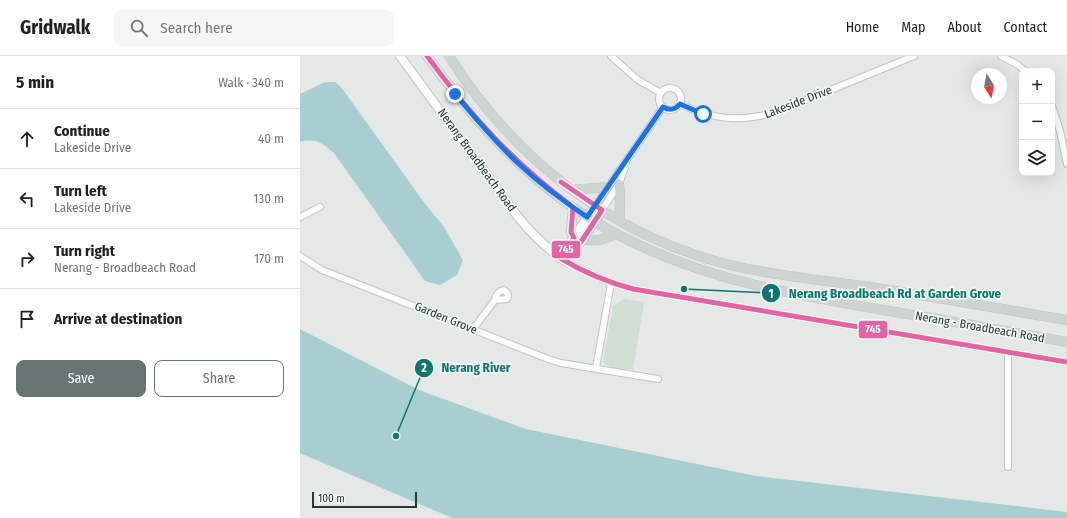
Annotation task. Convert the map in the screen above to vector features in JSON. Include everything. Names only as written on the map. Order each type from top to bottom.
[{"type":"main road","name":"Nerang - Broadbeach Road","points":[[427,56],[471,113],[502,148],[536,179],[573,207],[632,243],[677,262],[729,279],[766,288],[819,299],[1067,342]]},
{"type":"main road","name":"Nerang - Broadbeach Road","points":[[449,56],[470,88],[506,132],[538,163],[598,208],[620,221],[672,246],[711,259],[750,269],[1067,320]]},
{"type":"main road","points":[[619,184],[621,196],[619,205],[620,221]]},
{"type":"main road","points":[[572,190],[607,187]]},
{"type":"main road","points":[[573,207],[571,232],[578,239],[600,240],[616,234]]},
{"type":"street","name":"Nerang Broadbeach Road","points":[[400,56],[518,217],[540,241],[564,260],[611,283],[633,289],[1067,362]]},
{"type":"street","points":[[611,56],[638,80],[661,93]]},
{"type":"street","name":"Lakeside Drive","points":[[680,104],[697,112],[713,116],[737,119],[751,118],[774,113],[914,56]]},
{"type":"street","points":[[1001,56],[1022,68]]},
{"type":"street","points":[[667,88],[676,90],[681,97],[680,104],[677,108],[672,110],[663,107],[659,101],[661,93],[667,88]]},
{"type":"street","points":[[598,208],[607,187],[627,161],[663,107]]},
{"type":"street","points":[[1055,115],[1060,130],[1067,164]]},
{"type":"street","points":[[564,260],[598,208],[619,184],[627,161]]},
{"type":"street","points":[[300,217],[320,207]]},
{"type":"street","name":"Garden Grove","points":[[300,256],[322,270],[548,359],[561,363],[658,379]]},
{"type":"street","points":[[596,368],[611,283]]},
{"type":"street","points":[[473,329],[495,300]]},
{"type":"street","points":[[1008,352],[1008,467]]},
{"type":"green space","points":[[624,299],[644,302],[633,370],[612,368],[603,361],[613,306]]},
{"type":"water","points":[[325,82],[335,82],[341,87],[423,201],[444,227],[463,260],[457,275],[440,285],[425,281],[334,153],[326,146],[315,141],[300,142],[300,94]]},
{"type":"water","points":[[300,329],[419,390],[526,429],[756,476],[1067,512],[1067,518],[452,518],[300,453]]},
{"type":"transit line","name":"745","points":[[427,56],[460,99],[494,137],[531,173],[573,207],[571,232],[574,238],[560,258],[586,272],[633,289],[1067,362]]},
{"type":"transit line","name":"745","points":[[561,182],[602,210],[571,257]]},
{"type":"place","name":"Nerang Broadbeach Rd at Garden Grove","points":[[684,289]]},
{"type":"place","name":"Nerang River","points":[[396,436]]},
{"type":"route","points":[[455,94],[502,148],[519,165],[556,195],[587,217],[663,107],[668,110],[672,110],[677,108],[680,104],[703,114]]}]
